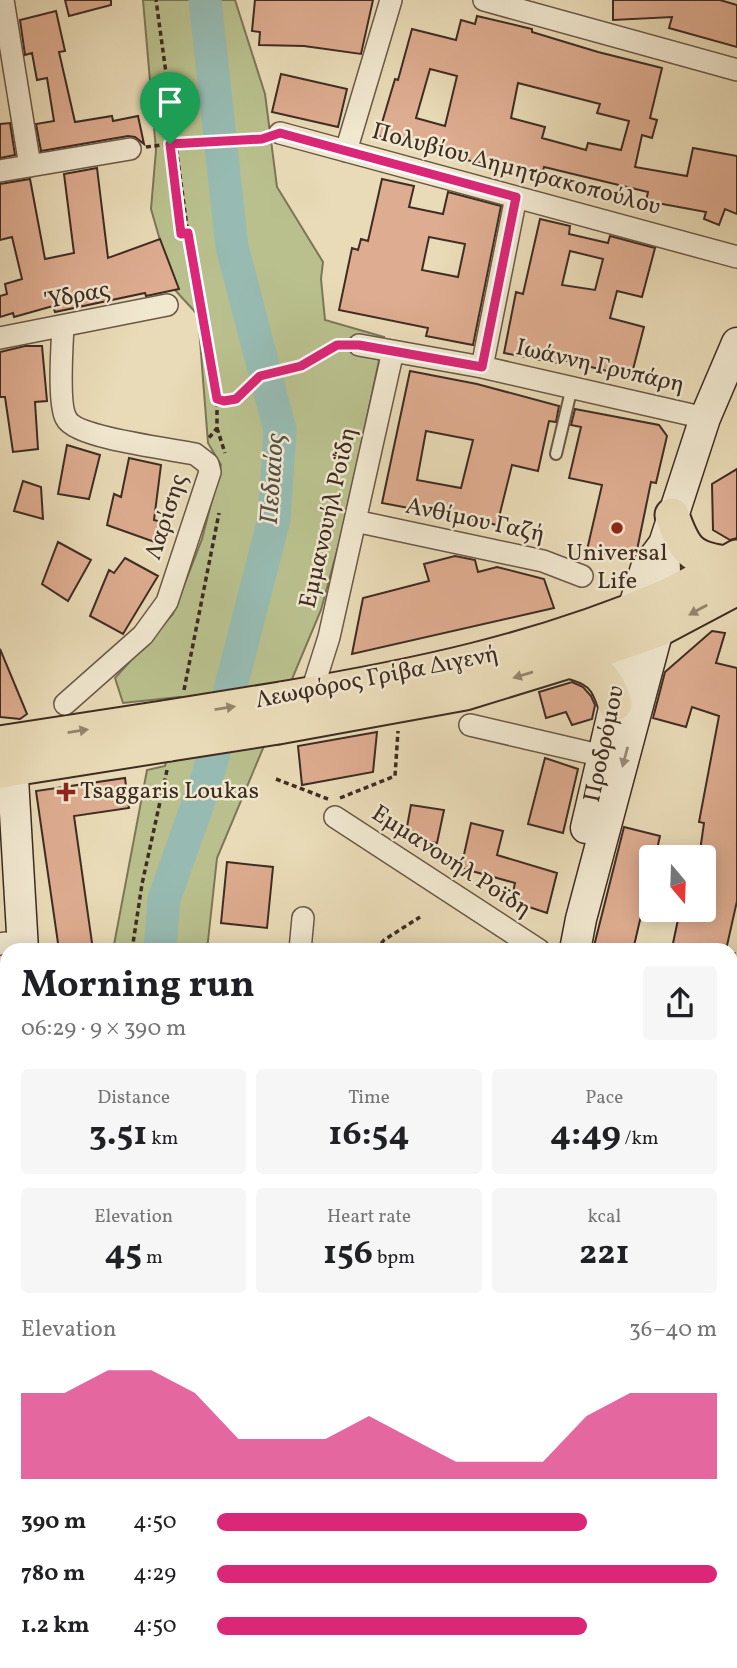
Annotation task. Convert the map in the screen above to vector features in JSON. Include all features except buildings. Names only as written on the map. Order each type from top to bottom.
[{"type":"main road","points":[[668,530],[680,538],[695,556],[734,569]]},
{"type":"main road","name":"Λεωφόρος Γρίβα Διγενή","points":[[6,756],[169,742],[290,706],[459,666],[651,612],[734,569]]},
{"type":"main road","name":"Λεωφόρος Γρίβα Διγενή","points":[[290,706],[465,692],[569,662],[626,642],[651,612]]},
{"type":"main road","points":[[569,662],[586,665],[603,677],[615,704]]},
{"type":"street","points":[[3,0],[30,166]]},
{"type":"street","points":[[346,151],[391,0]]},
{"type":"street","points":[[484,0],[737,70]]},
{"type":"street","name":"Πολυβίου Δημητρακοπούλου","points":[[280,133],[737,257]]},
{"type":"street","points":[[0,171],[131,149]]},
{"type":"street","points":[[482,367],[516,197]]},
{"type":"street","name":"Ύδρας","points":[[0,338],[167,305]]},
{"type":"street","name":"Λαρίσης","points":[[63,326],[62,410],[69,424],[89,434],[195,454],[208,464],[208,480],[167,602],[143,635],[65,704]]},
{"type":"street","name":"Προδρόμου","points":[[576,943],[668,530],[705,418],[737,343]]},
{"type":"street","name":"Ιωάννη Γρυπάρη","points":[[359,345],[482,367],[705,418]]},
{"type":"street","name":"Εμμανουήλ Ροΐδη","points":[[290,706],[329,637],[393,351]]},
{"type":"street","name":"Ανθίμου Γαζή","points":[[355,521],[542,561],[582,576]]},
{"type":"street","name":"Προδρόμου","points":[[557,943],[615,704],[626,642]]},
{"type":"street","points":[[470,725],[603,756]]},
{"type":"street","points":[[6,756],[9,943]]},
{"type":"street","name":"Εμμανουήλ Ροϊδη","points":[[335,817],[528,943]]},
{"type":"street","points":[[0,891],[8,943]]},
{"type":"street","points":[[301,943],[303,918]]},
{"type":"lane","points":[[556,454],[572,387]]},
{"type":"path","points":[[156,0],[188,233],[217,399],[217,428],[225,453],[225,465]]},
{"type":"path","points":[[188,233],[181,234],[170,144],[262,139],[280,133]]},
{"type":"path","points":[[217,399],[236,399],[260,376],[301,366],[337,345],[359,345]]},
{"type":"path","points":[[195,454],[217,428]]},
{"type":"path","points":[[185,687],[221,503]]},
{"type":"path","points":[[276,779],[333,801],[395,776],[398,736]]},
{"type":"path","points":[[133,943],[169,742]]},
{"type":"path","points":[[382,943],[420,917]]},
{"type":"green space","points":[[143,0],[235,0],[265,94],[277,187],[323,262],[321,279],[325,320],[384,337],[344,525],[321,610],[217,858],[208,943],[114,943],[147,770],[165,766],[180,697],[123,703],[115,678],[173,614],[202,539],[221,465],[208,443],[198,315],[174,289],[151,209],[156,150]]},
{"type":"waterway","name":"Πεδιαίος","points":[[161,943],[164,899],[208,775],[274,519],[280,430],[232,247],[205,0]]},
{"type":"place","name":"Universal Life","points":[[617,528]]},
{"type":"place","name":"Tsaggaris Loukas","points":[[66,792]]},
{"type":"route","points":[[280,133],[516,197],[482,367],[359,345],[337,345],[322,351],[301,366],[265,373],[236,399],[217,399],[188,233],[181,234],[170,144],[262,139],[280,133]]}]
